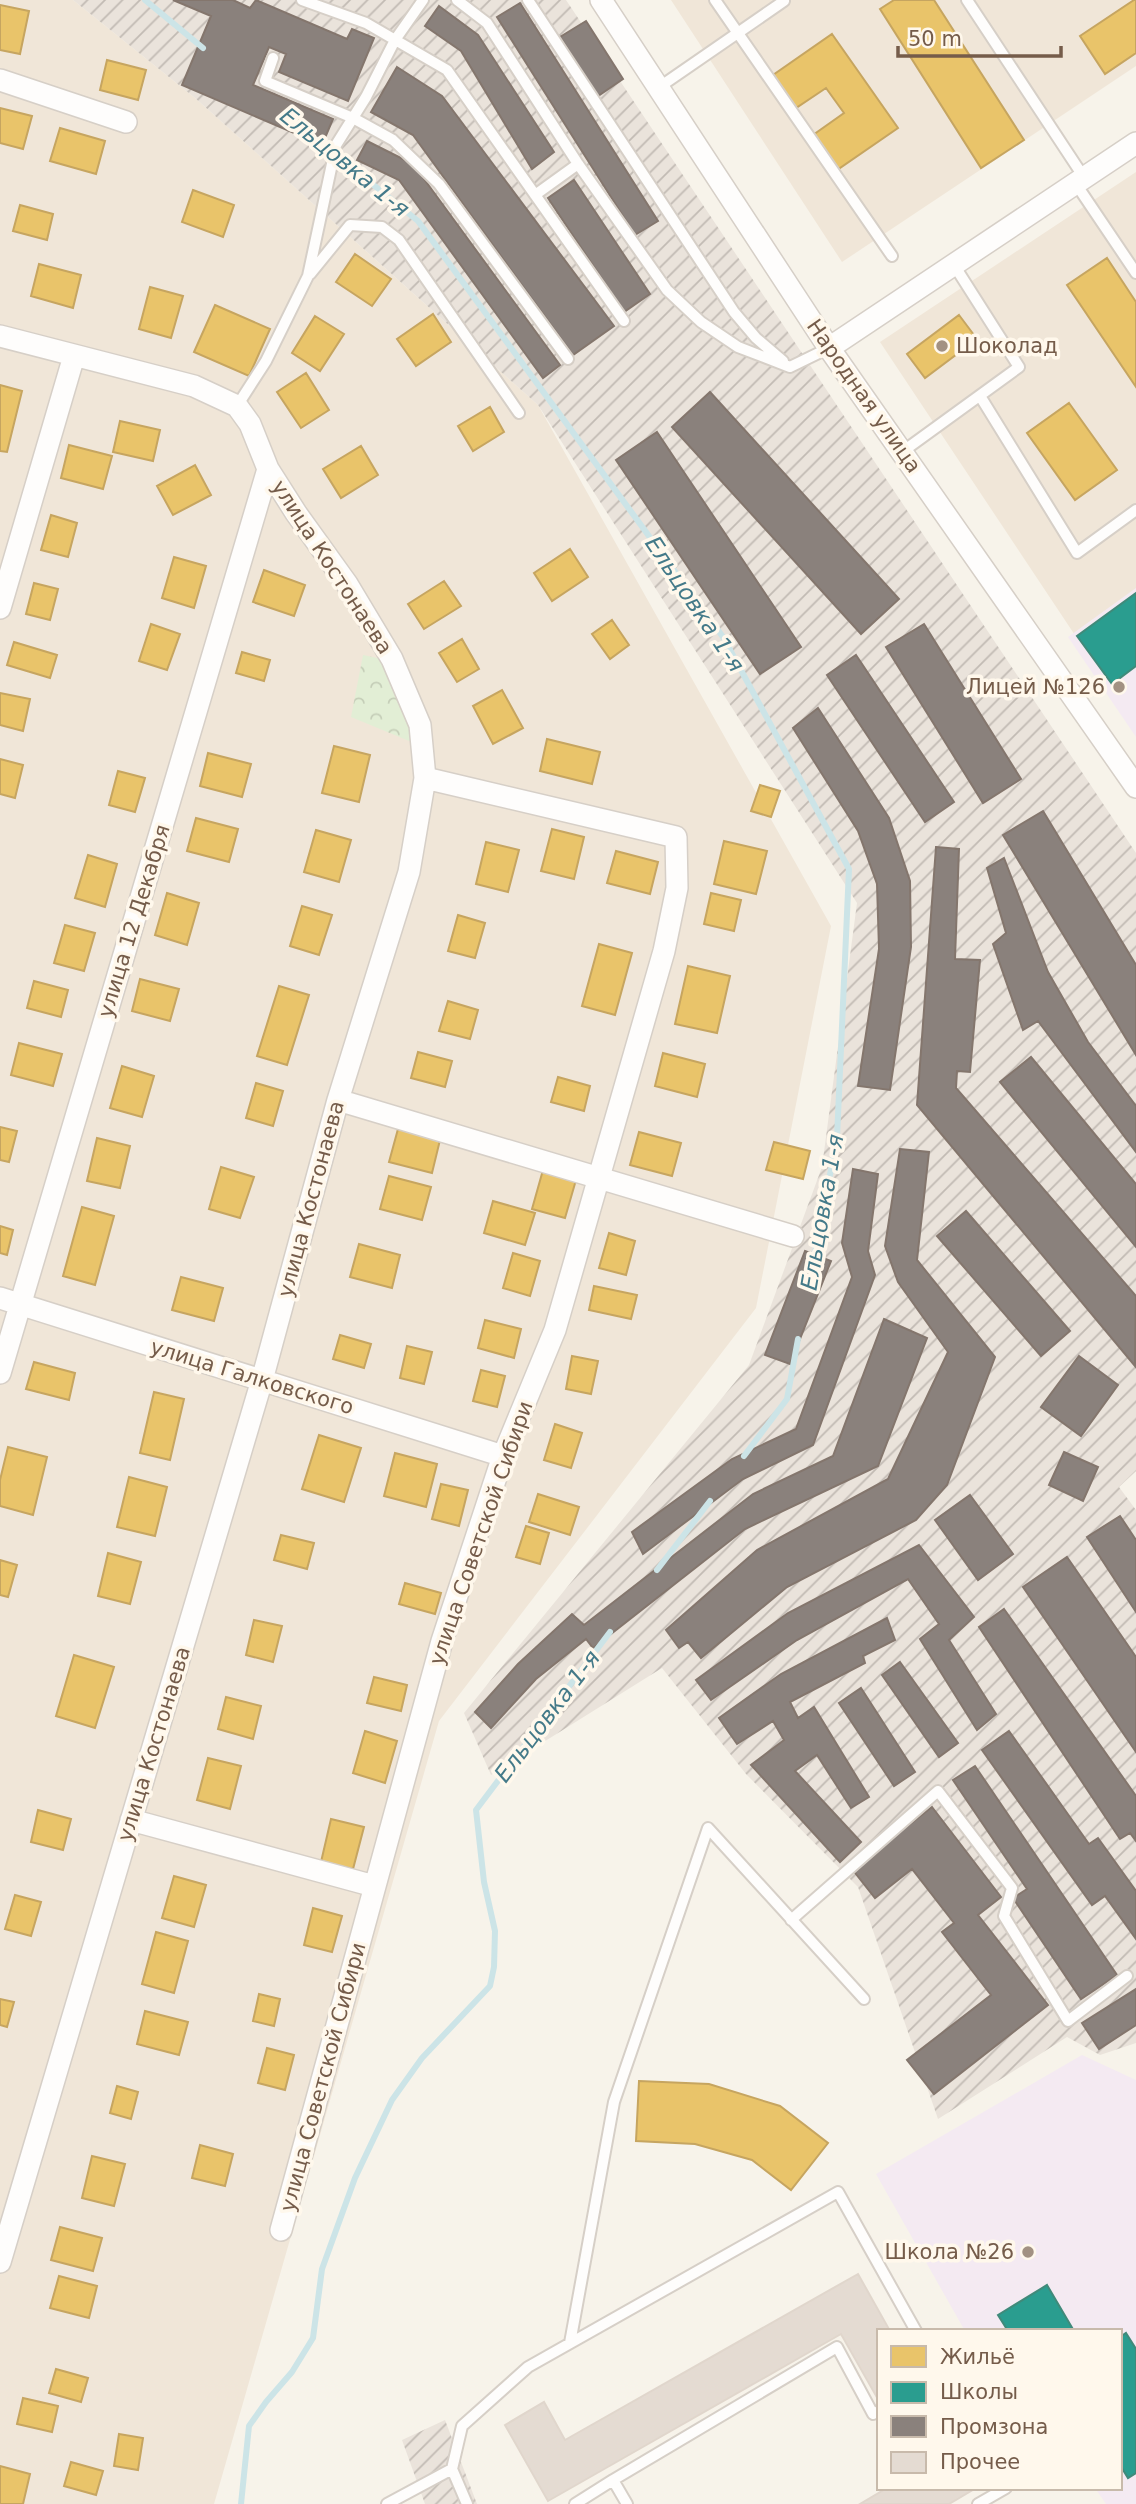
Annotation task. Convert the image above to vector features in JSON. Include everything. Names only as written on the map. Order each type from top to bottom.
[{"type":"street","name":"Народная улица","points":[[601,0],[829,348],[1136,787]]},
{"type":"street","points":[[0,80],[126,122]]},
{"type":"street","points":[[829,348],[1136,143]]},
{"type":"street","points":[[0,336],[194,386],[237,406]]},
{"type":"street","points":[[0,608],[74,356]]},
{"type":"street","name":"улица Костонаева","points":[[0,2262],[262,1380],[338,1100],[410,872],[425,778],[420,725],[392,659],[347,584],[268,469],[250,424],[237,406]]},
{"type":"street","name":"улица 12 Декабря","points":[[0,1373],[268,469]]},
{"type":"street","name":"улица Советской Сибири","points":[[281,2230],[442,1641],[503,1457],[555,1330],[664,951],[677,888],[676,837],[425,778]]},
{"type":"street","points":[[338,1100],[793,1237]]},
{"type":"street","name":"улица Галковского","points":[[0,1298],[503,1457]]},
{"type":"street","points":[[131,1821],[374,1886]]},
{"type":"lane","points":[[302,0],[366,23],[447,70],[624,321]]},
{"type":"lane","points":[[308,276],[336,145],[366,97],[395,40],[422,0]]},
{"type":"lane","points":[[457,0],[487,23],[578,164],[667,290],[701,323],[738,348],[790,367],[829,348]]},
{"type":"lane","points":[[528,0],[734,312],[756,338],[790,367]]},
{"type":"lane","points":[[715,0],[892,256]]},
{"type":"lane","points":[[967,0],[1136,273]]},
{"type":"lane","points":[[658,88],[784,1]]},
{"type":"lane","points":[[273,58],[265,80],[353,118],[394,140],[439,184],[568,359]]},
{"type":"lane","points":[[535,195],[578,164]]},
{"type":"lane","points":[[237,406],[266,361],[308,276],[351,225],[382,227],[399,240],[519,412]]},
{"type":"lane","points":[[902,452],[1019,367],[954,265]]},
{"type":"lane","points":[[980,396],[1077,553],[1136,510]]},
{"type":"lane","points":[[791,1920],[938,1791],[1012,1888],[1004,1916],[1068,2021],[1127,1976]]},
{"type":"lane","points":[[570,2343],[614,2102],[708,1828],[864,1999]]},
{"type":"lane","points":[[467,2504],[452,2469],[462,2426],[528,2367],[838,2192],[915,2329]]},
{"type":"lane","points":[[575,2504],[837,2347],[873,2414],[877,2412]]},
{"type":"lane","points":[[387,2504],[452,2469]]},
{"type":"lane","points":[[613,2480],[627,2504]]},
{"type":"lane","points":[[978,2504],[1002,2490]]},
{"type":"shaded area","points":[[0,0],[73,0],[195,98],[538,405],[831,926],[756,1308],[439,1721],[214,2504],[0,2504]]},
{"type":"shaded area","points":[[73,0],[566,0],[1136,853],[1136,1471],[1119,1487],[1136,1510],[1136,2043],[1100,2055],[1067,2037],[938,2119],[858,1887],[746,1774],[662,1668],[491,1775],[464,1713],[749,1365],[822,1167],[857,903],[538,405],[195,98]]},
{"type":"shaded area","points":[[671,0],[1136,0],[1136,66],[842,262]]},
{"type":"shaded area","points":[[1136,172],[1136,727],[880,342]]},
{"type":"shaded area","name":"Лицей №126","points":[[1136,588],[1136,737],[1068,637]]},
{"type":"shaded area","name":"Школа №26","points":[[1082,2055],[1136,2080],[1136,2504],[1106,2504],[1096,2490],[1122,2490],[1122,2329],[964,2329],[876,2174]]},
{"type":"shaded area","points":[[445,2420],[477,2504],[425,2504],[402,2440]]},
{"type":"green space","points":[[363,655],[382,659],[402,697],[414,743],[351,717]]},
{"type":"building: Жильё","points":[[894,0],[934,0],[1024,140],[981,168],[880,9]]},
{"type":"building: Жильё","points":[[1134,0],[1136,53],[1105,74],[1080,36]]},
{"type":"building: Жильё","points":[[0,5],[29,11],[20,54],[0,50]]},
{"type":"building: Жильё","points":[[832,34],[898,128],[837,170],[813,135],[844,113],[826,88],[796,108],[773,75]]},
{"type":"building: Жильё","points":[[107,60],[146,70],[138,100],[100,90]]},
{"type":"building: Жильё","points":[[0,108],[32,116],[23,149],[0,143]]},
{"type":"building: Жильё","points":[[60,128],[105,141],[96,174],[50,161]]},
{"type":"building: Жильё","points":[[193,190],[234,205],[223,237],[182,222]]},
{"type":"building: Жильё","points":[[20,205],[53,214],[47,240],[13,231]]},
{"type":"building: Жильё","points":[[355,254],[391,279],[372,306],[336,282]]},
{"type":"building: Жильё","points":[[1107,258],[1136,302],[1136,387],[1067,285]]},
{"type":"building: Жильё","points":[[39,264],[81,275],[73,308],[31,296]]},
{"type":"building: Жильё","points":[[150,287],[183,296],[171,338],[139,329]]},
{"type":"building: Жильё","points":[[215,305],[270,329],[249,376],[194,352]]},
{"type":"building: Жильё","points":[[433,314],[451,342],[416,366],[397,339]]},
{"type":"building: Жильё","name":"Шоколад","points":[[959,315],[977,339],[925,378],[907,354]]},
{"type":"building: Жильё","points":[[315,316],[344,334],[320,371],[292,353]]},
{"type":"building: Жильё","points":[[306,373],[329,410],[301,428],[277,392]]},
{"type":"building: Жильё","points":[[0,385],[22,391],[7,452],[0,451]]},
{"type":"building: Жильё","points":[[1069,403],[1117,470],[1075,500],[1027,433]]},
{"type":"building: Жильё","points":[[490,407],[504,432],[473,451],[458,426]]},
{"type":"building: Жильё","points":[[120,421],[160,430],[153,461],[113,452]]},
{"type":"building: Жильё","points":[[69,445],[112,456],[103,489],[61,478]]},
{"type":"building: Жильё","points":[[361,446],[378,475],[341,498],[323,469]]},
{"type":"building: Жильё","points":[[195,465],[211,495],[173,515],[157,486]]},
{"type":"building: Жильё","points":[[51,515],[77,523],[68,557],[41,550]]},
{"type":"building: Жильё","points":[[570,549],[588,577],[552,601],[534,573]]},
{"type":"building: Жильё","points":[[174,557],[206,566],[194,608],[162,598]]},
{"type":"building: Жильё","points":[[264,570],[305,585],[294,616],[253,602]]},
{"type":"building: Жильё","points":[[444,581],[461,606],[424,629],[408,604]]},
{"type":"building: Жильё","points":[[34,583],[58,589],[50,620],[26,614]]},
{"type":"building: Жильё","points":[[612,620],[629,645],[610,659],[592,634]]},
{"type":"building: Жильё","points":[[151,624],[180,634],[167,670],[139,661]]},
{"type":"building: Жильё","points":[[462,639],[479,669],[457,682],[439,653]]},
{"type":"building: Жильё","points":[[14,642],[57,655],[50,678],[7,665]]},
{"type":"building: Жильё","points":[[242,652],[270,660],[264,681],[236,673]]},
{"type":"building: Жильё","points":[[502,690],[523,728],[493,744],[473,706]]},
{"type":"building: Жильё","points":[[0,693],[30,699],[23,731],[0,725]]},
{"type":"building: Жильё","points":[[547,739],[600,752],[592,784],[540,771]]},
{"type":"building: Жильё","points":[[334,746],[370,755],[359,802],[322,793]]},
{"type":"building: Жильё","points":[[208,753],[251,764],[242,797],[200,786]]},
{"type":"building: Жильё","points":[[0,759],[23,765],[15,798],[0,794]]},
{"type":"building: Жильё","points":[[118,771],[145,778],[135,812],[109,805]]},
{"type":"building: Жильё","points":[[760,785],[780,791],[771,817],[751,811]]},
{"type":"building: Жильё","points":[[196,818],[238,829],[229,862],[187,851]]},
{"type":"building: Жильё","points":[[552,829],[584,837],[574,879],[541,871]]},
{"type":"building: Жильё","points":[[316,830],[351,840],[339,882],[304,872]]},
{"type":"building: Жильё","points":[[724,841],[767,851],[756,894],[714,884]]},
{"type":"building: Жильё","points":[[486,842],[519,850],[508,892],[476,884]]},
{"type":"building: Жильё","points":[[616,851],[658,862],[650,894],[607,883]]},
{"type":"building: Жильё","points":[[88,855],[117,864],[105,907],[75,898]]},
{"type":"building: Жильё","points":[[167,893],[199,903],[187,945],[155,935]]},
{"type":"building: Жильё","points":[[711,893],[741,900],[734,931],[704,924]]},
{"type":"building: Жильё","points":[[302,906],[332,915],[319,955],[290,946]]},
{"type":"building: Жильё","points":[[458,915],[485,923],[475,958],[448,951]]},
{"type":"building: Жильё","points":[[65,925],[95,933],[84,971],[54,963]]},
{"type":"building: Жильё","points":[[599,944],[632,953],[615,1015],[582,1006]]},
{"type":"building: Жильё","points":[[688,966],[730,976],[717,1033],[675,1024]]},
{"type":"building: Жильё","points":[[140,979],[179,989],[170,1021],[132,1011]]},
{"type":"building: Жильё","points":[[34,981],[68,990],[61,1017],[27,1008]]},
{"type":"building: Жильё","points":[[279,986],[309,995],[287,1065],[257,1056]]},
{"type":"building: Жильё","points":[[448,1001],[478,1010],[470,1039],[439,1031]]},
{"type":"building: Жильё","points":[[19,1043],[62,1054],[53,1086],[11,1075]]},
{"type":"building: Жильё","points":[[418,1052],[452,1061],[445,1087],[411,1078]]},
{"type":"building: Жильё","points":[[663,1053],[705,1064],[697,1097],[655,1086]]},
{"type":"building: Жильё","points":[[122,1066],[154,1076],[142,1117],[110,1108]]},
{"type":"building: Жильё","points":[[558,1077],[590,1086],[584,1111],[551,1102]]},
{"type":"building: Жильё","points":[[256,1083],[283,1091],[273,1126],[246,1118]]},
{"type":"building: Жильё","points":[[0,1127],[17,1131],[9,1162],[0,1160]]},
{"type":"building: Жильё","points":[[398,1129],[440,1140],[432,1173],[389,1162]]},
{"type":"building: Жильё","points":[[639,1132],[681,1143],[672,1176],[630,1165]]},
{"type":"building: Жильё","points":[[97,1138],[130,1146],[120,1188],[87,1181]]},
{"type":"building: Жильё","points":[[774,1142],[810,1151],[803,1179],[766,1170]]},
{"type":"building: Жильё","points":[[221,1167],[254,1177],[240,1218],[209,1209]]},
{"type":"building: Жильё","points":[[543,1170],[576,1180],[565,1218],[532,1209]]},
{"type":"building: Жильё","points":[[389,1176],[431,1187],[422,1220],[380,1209]]},
{"type":"building: Жильё","points":[[493,1201],[535,1213],[525,1245],[484,1233]]},
{"type":"building: Жильё","points":[[82,1207],[114,1216],[95,1285],[63,1276]]},
{"type":"building: Жильё","points":[[0,1226],[13,1230],[7,1255],[0,1253]]},
{"type":"building: Жильё","points":[[609,1233],[635,1241],[626,1275],[599,1268]]},
{"type":"building: Жильё","points":[[359,1244],[400,1255],[392,1288],[350,1277]]},
{"type":"building: Жильё","points":[[513,1253],[540,1261],[530,1296],[503,1288]]},
{"type":"building: Жильё","points":[[181,1277],[223,1288],[214,1321],[172,1310]]},
{"type":"building: Жильё","points":[[594,1286],[637,1295],[631,1319],[589,1310]]},
{"type":"building: Жильё","points":[[485,1320],[521,1329],[514,1358],[478,1348]]},
{"type":"building: Жильё","points":[[340,1335],[371,1344],[364,1368],[333,1359]]},
{"type":"building: Жильё","points":[[407,1346],[432,1352],[424,1384],[400,1378]]},
{"type":"building: Жильё","points":[[572,1356],[598,1361],[591,1394],[566,1389]]},
{"type":"building: Жильё","points":[[34,1362],[75,1373],[69,1400],[26,1389]]},
{"type":"building: Жильё","points":[[481,1370],[505,1376],[497,1407],[473,1401]]},
{"type":"building: Жильё","points":[[154,1392],[184,1399],[170,1460],[140,1453]]},
{"type":"building: Жильё","points":[[555,1424],[582,1433],[571,1468],[544,1460]]},
{"type":"building: Жильё","points":[[319,1435],[361,1448],[344,1502],[302,1489]]},
{"type":"building: Жильё","points":[[8,1447],[47,1457],[33,1515],[0,1506],[0,1480]]},
{"type":"building: Жильё","points":[[395,1453],[437,1464],[426,1507],[384,1496]]},
{"type":"building: Жильё","points":[[129,1477],[167,1487],[155,1536],[117,1527]]},
{"type":"building: Жильё","points":[[441,1484],[468,1490],[459,1526],[432,1519]]},
{"type":"building: Жильё","points":[[538,1494],[579,1507],[570,1535],[529,1522]]},
{"type":"building: Жильё","points":[[526,1526],[549,1533],[540,1564],[516,1557]]},
{"type":"building: Жильё","points":[[281,1535],[314,1543],[307,1569],[274,1560]]},
{"type":"building: Жильё","points":[[108,1553],[141,1562],[130,1604],[98,1596]]},
{"type":"building: Жильё","points":[[0,1560],[17,1565],[8,1597],[0,1595]]},
{"type":"building: Жильё","points":[[405,1583],[441,1593],[435,1614],[399,1604]]},
{"type":"building: Жильё","points":[[254,1620],[282,1626],[273,1662],[246,1655]]},
{"type":"building: Жильё","points":[[74,1655],[114,1667],[95,1728],[56,1716]]},
{"type":"building: Жильё","points":[[374,1677],[407,1685],[401,1711],[367,1703]]},
{"type":"building: Жильё","points":[[226,1697],[261,1706],[253,1739],[218,1729]]},
{"type":"building: Жильё","points":[[365,1731],[397,1741],[385,1783],[353,1773]]},
{"type":"building: Жильё","points":[[208,1758],[241,1766],[230,1809],[197,1800]]},
{"type":"building: Жильё","points":[[38,1810],[71,1819],[63,1850],[31,1842]]},
{"type":"building: Жильё","points":[[331,1819],[364,1827],[353,1869],[321,1862]]},
{"type":"building: Жильё","points":[[174,1876],[206,1885],[194,1927],[162,1918]]},
{"type":"building: Жильё","points":[[15,1895],[41,1902],[31,1936],[5,1929]]},
{"type":"building: Жильё","points":[[313,1908],[342,1916],[332,1952],[304,1945]]},
{"type":"building: Жильё","points":[[156,1932],[188,1941],[174,1993],[142,1984]]},
{"type":"building: Жильё","points":[[259,1994],[280,1999],[274,2026],[253,2021]]},
{"type":"building: Жильё","points":[[0,1999],[14,2002],[7,2027],[0,2025]]},
{"type":"building: Жильё","points":[[145,2011],[188,2022],[179,2055],[137,2044]]},
{"type":"building: Жильё","points":[[267,2048],[294,2055],[285,2090],[258,2083]]},
{"type":"building: Жильё","points":[[639,2081],[709,2084],[780,2106],[828,2143],[791,2190],[752,2160],[695,2144],[636,2141]]},
{"type":"building: Жильё","points":[[117,2086],[138,2092],[131,2119],[110,2113]]},
{"type":"building: Жильё","points":[[200,2145],[233,2154],[225,2186],[192,2178]]},
{"type":"building: Жильё","points":[[92,2156],[125,2164],[114,2206],[82,2198]]},
{"type":"building: Жильё","points":[[60,2227],[102,2238],[93,2271],[51,2260]]},
{"type":"building: Жильё","points":[[59,2276],[97,2286],[89,2318],[50,2308]]},
{"type":"building: Жильё","points":[[56,2369],[88,2378],[81,2402],[49,2393]]},
{"type":"building: Жильё","points":[[23,2398],[58,2406],[52,2432],[17,2424]]},
{"type":"building: Жильё","points":[[119,2434],[143,2438],[138,2470],[114,2466]]},
{"type":"building: Жильё","points":[[71,2462],[103,2471],[96,2495],[64,2486]]},
{"type":"building: Жильё","points":[[0,2466],[30,2474],[23,2504],[0,2504]]},
{"type":"building: Школы","name":"Лицей №126","points":[[1136,593],[1136,666],[1112,684],[1077,636]]},
{"type":"building: Школы","points":[[1047,2285],[1073,2329],[1007,2329],[998,2315]]},
{"type":"building: Школы","points":[[1126,2333],[1136,2349],[1136,2473],[1128,2478],[1122,2468],[1122,2336]]},
{"type":"building: Промзона","points":[[173,0],[233,0],[250,8],[256,0],[347,39],[352,29],[374,38],[348,101],[279,72],[286,54],[269,47],[253,85],[333,119],[322,145],[182,85],[211,16]]},
{"type":"building: Промзона","points":[[520,3],[658,221],[635,235],[497,17]]},
{"type":"building: Промзона","points":[[439,6],[478,35],[554,152],[532,169],[461,51],[425,26]]},
{"type":"building: Промзона","points":[[586,21],[623,79],[598,96],[560,37]]},
{"type":"building: Промзона","points":[[397,67],[442,96],[614,326],[573,355],[413,135],[371,112]]},
{"type":"building: Промзона","points":[[367,141],[413,164],[560,365],[543,378],[399,180],[357,160]]},
{"type":"building: Промзона","points":[[574,180],[650,294],[624,312],[548,198]]},
{"type":"building: Промзона","points":[[710,392],[899,599],[861,634],[672,427]]},
{"type":"building: Промзона","points":[[657,432],[801,647],[760,674],[616,460]]},
{"type":"building: Промзона","points":[[924,624],[1021,779],[983,803],[886,647]]},
{"type":"building: Промзона","points":[[856,655],[954,802],[925,822],[827,675]]},
{"type":"building: Промзона","points":[[818,708],[889,818],[910,881],[911,947],[890,1090],[858,1086],[879,949],[877,884],[858,831],[793,728]]},
{"type":"building: Промзона","points":[[1043,811],[1136,965],[1136,1055],[1003,835]]},
{"type":"building: Промзона","points":[[936,847],[959,849],[955,959],[980,960],[970,1072],[957,1071],[956,1088],[1136,1296],[1135,1366],[917,1105]]},
{"type":"building: Промзона","points":[[1004,858],[1048,972],[1088,1042],[1136,1106],[1136,1152],[1038,1021],[1023,1030],[993,944],[1006,933],[987,868]]},
{"type":"building: Промзона","points":[[1031,1057],[1136,1184],[1136,1247],[1000,1082]]},
{"type":"building: Промзона","points":[[900,1149],[929,1152],[917,1260],[995,1357],[947,1485],[916,1520],[787,1587],[701,1658],[688,1642],[679,1648],[666,1630],[757,1550],[888,1479],[948,1352],[898,1282],[885,1246]]},
{"type":"building: Промзона","points":[[853,1169],[878,1174],[868,1251],[875,1275],[813,1445],[743,1479],[643,1554],[632,1532],[732,1459],[796,1429],[852,1277],[842,1243]]},
{"type":"building: Промзона","points":[[966,1211],[1070,1331],[1041,1356],[937,1236]]},
{"type":"building: Промзона","points":[[805,1251],[831,1261],[790,1364],[765,1355]]},
{"type":"building: Промзона","points":[[884,1319],[927,1338],[878,1466],[745,1529],[593,1648],[586,1639],[536,1679],[491,1728],[475,1712],[518,1664],[572,1614],[584,1625],[753,1494],[833,1456]]},
{"type":"building: Промзона","points":[[1079,1356],[1118,1385],[1081,1436],[1041,1407]]},
{"type":"building: Промзона","points":[[1064,1452],[1098,1467],[1083,1501],[1049,1485]]},
{"type":"building: Промзона","points":[[970,1495],[1013,1554],[978,1580],[935,1520]]},
{"type":"building: Промзона","points":[[1120,1516],[1136,1540],[1136,1612],[1087,1537]]},
{"type":"building: Промзона","points":[[919,1545],[974,1617],[949,1640],[996,1714],[977,1730],[920,1639],[939,1624],[908,1579],[797,1640],[711,1700],[696,1680],[788,1613]]},
{"type":"building: Промзона","points":[[1067,1557],[1136,1657],[1136,1752],[1023,1587]]},
{"type":"building: Промзона","points":[[1004,1609],[1136,1796],[1136,1841],[1130,1833],[1120,1839],[979,1627]]},
{"type":"building: Промзона","points":[[887,1618],[895,1640],[863,1656],[865,1663],[790,1702],[798,1718],[814,1707],[869,1797],[851,1808],[817,1755],[795,1771],[861,1842],[840,1862],[751,1765],[784,1740],[773,1721],[737,1744],[719,1718],[781,1674]]},
{"type":"building: Промзона","points":[[900,1662],[958,1743],[939,1757],[882,1675]]},
{"type":"building: Промзона","points":[[861,1688],[915,1772],[894,1786],[839,1703]]},
{"type":"building: Промзона","points":[[1009,1731],[1089,1844],[1098,1838],[1136,1891],[1136,1939],[1105,1896],[1092,1905],[982,1750]]},
{"type":"building: Промзона","points":[[975,1766],[1117,1975],[1081,1999],[1013,1898],[1027,1889],[953,1780]]},
{"type":"building: Промзона","points":[[932,1807],[1001,1897],[978,1915],[1048,2005],[934,2094],[907,2060],[991,1995],[942,1932],[954,1923],[912,1869],[875,1898],[852,1869]]},
{"type":"building: Промзона","points":[[1136,1989],[1136,2025],[1099,2049],[1082,2023]]},
{"type":"building: Прочее","points":[[858,2274],[889,2329],[877,2329],[877,2397],[841,2334],[548,2501],[505,2425],[544,2402],[565,2440]]},
{"type":"building: Прочее","points":[[884,2490],[973,2490],[949,2504],[860,2504]]},
{"type":"waterway","name":"Ельцовка 1-я","points":[[145,0],[203,48]]},
{"type":"waterway","name":"Ельцовка 1-я","points":[[318,140],[418,221],[723,637],[849,869],[837,1138],[813,1263]]},
{"type":"waterway","name":"Ельцовка 1-я","points":[[744,1456],[787,1399],[798,1339]]},
{"type":"waterway","name":"Ельцовка 1-я","points":[[657,1570],[710,1501]]},
{"type":"waterway","name":"Ельцовка 1-я","points":[[241,2504],[249,2426],[292,2372],[313,2338],[322,2269],[355,2178],[392,2100],[422,2058],[490,1986],[494,1967],[495,1931],[484,1882],[476,1810],[610,1632]]},
{"type":"place","name":"Шоколад","points":[[942,346]]},
{"type":"place","name":"Лицей №126","points":[[1119,687]]},
{"type":"place","name":"Школа №26","points":[[1028,2252]]}]
